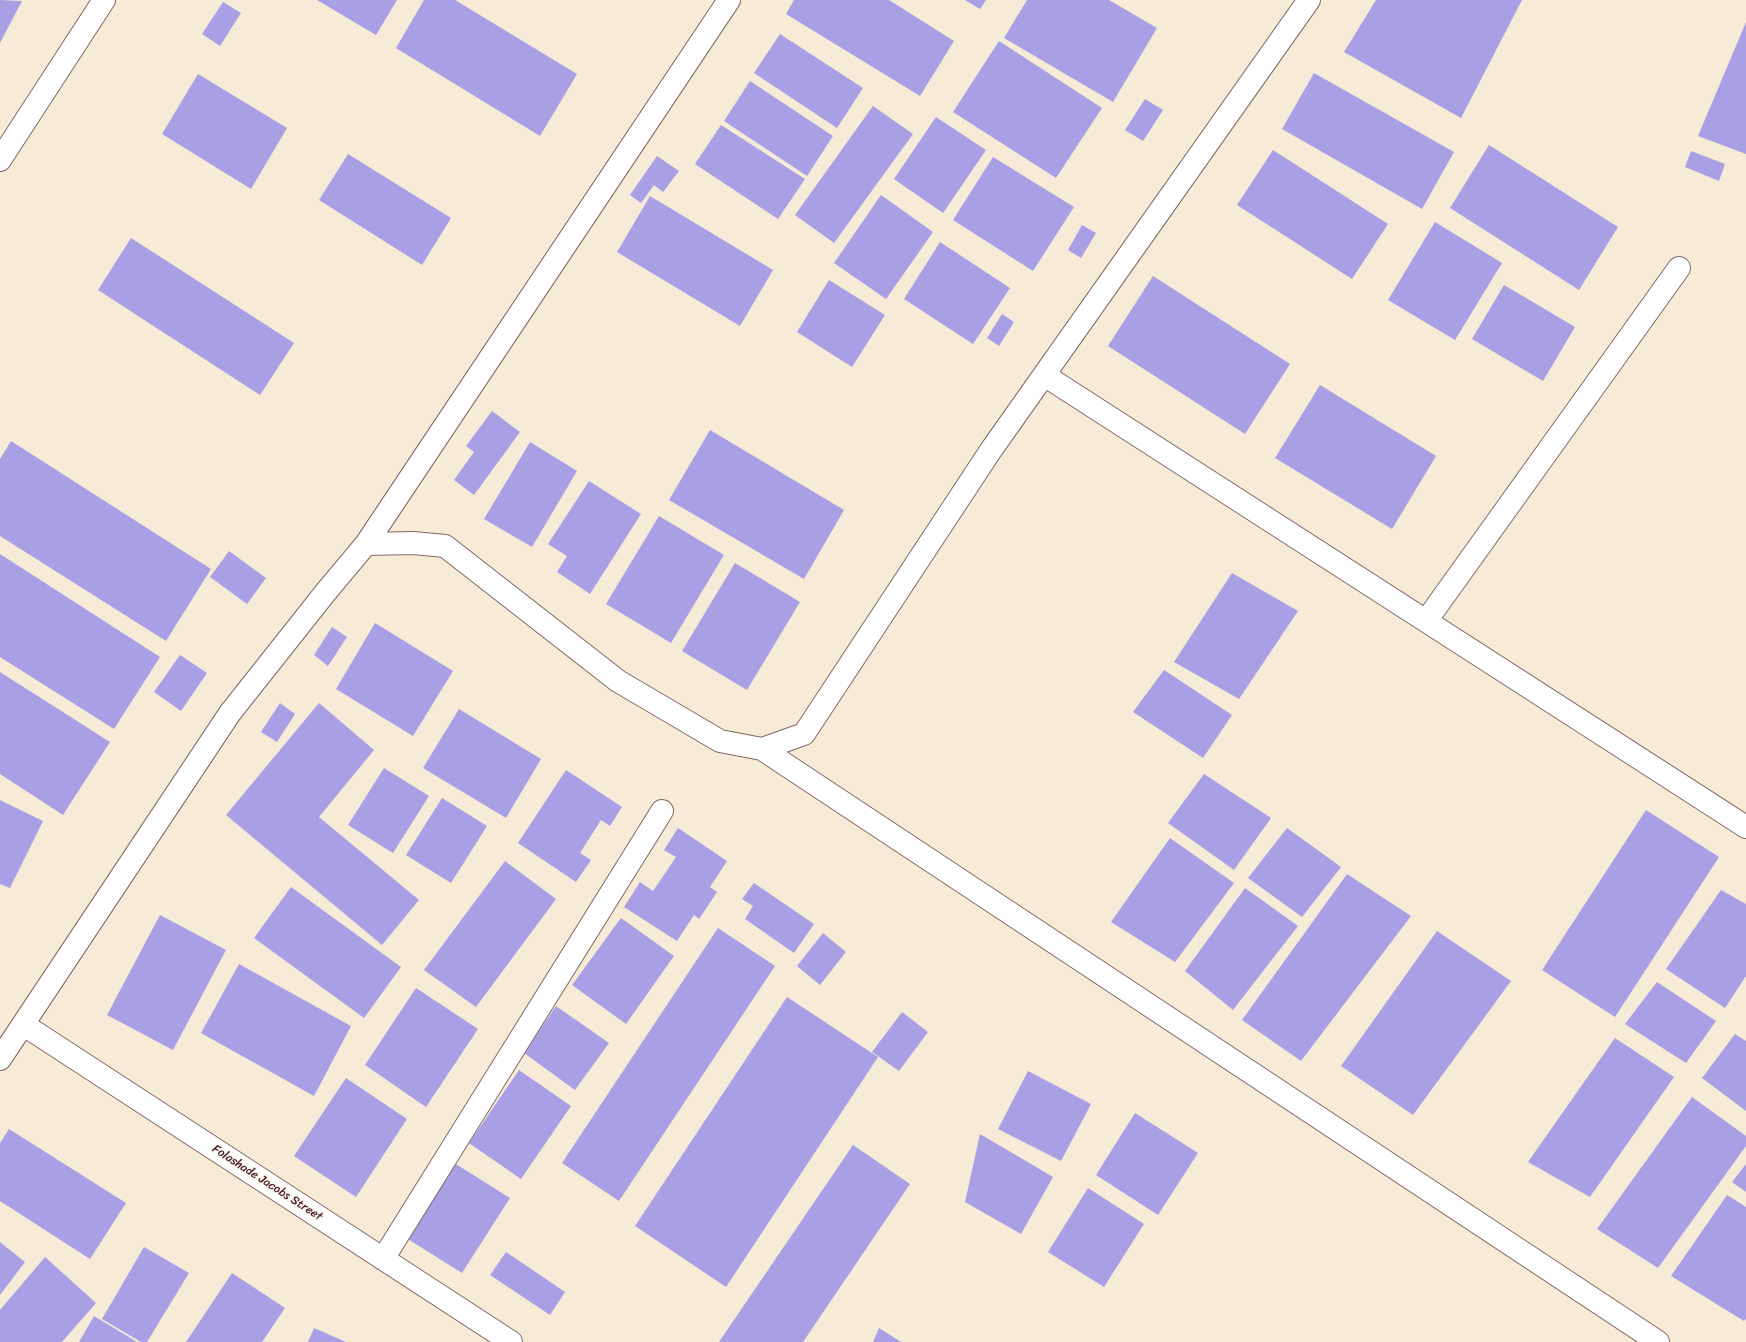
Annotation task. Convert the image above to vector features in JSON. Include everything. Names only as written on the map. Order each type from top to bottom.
[{"type":"street","points":[[0,160],[104,0]]},
{"type":"street","points":[[0,1059],[230,713],[325,593],[366,544],[729,0]]},
{"type":"street","points":[[762,749],[804,734],[991,450],[1309,0]]},
{"type":"street","points":[[1426,621],[1679,268]]},
{"type":"street","points":[[1044,375],[1746,827]]},
{"type":"street","points":[[366,544],[414,543],[445,546],[618,681],[720,741],[762,749],[1658,1342]]},
{"type":"street","points":[[383,1259],[662,811]]},
{"type":"street","name":"Folashade Jacobs Street","points":[[24,1025],[511,1342]]},
{"type":"building","points":[[0,0],[22,1],[0,43]]},
{"type":"building","points":[[317,0],[397,0],[376,35]]},
{"type":"building","points":[[424,0],[455,0],[577,74],[540,136],[396,48]]},
{"type":"building","points":[[794,0],[889,0],[954,41],[920,96],[786,14]]},
{"type":"building","points":[[965,0],[986,0],[980,9]]},
{"type":"building","points":[[1027,0],[1109,0],[1157,28],[1113,102],[1004,38]]},
{"type":"building","points":[[1376,0],[1522,0],[1461,118],[1344,52]]},
{"type":"building","points":[[223,2],[241,13],[220,46],[202,34]]},
{"type":"building","points":[[1746,22],[1746,154],[1698,136]]},
{"type":"building","points":[[780,34],[863,88],[837,128],[754,73]]},
{"type":"building","points":[[999,41],[1102,108],[1056,178],[953,112]]},
{"type":"building","points":[[1314,73],[1454,152],[1422,209],[1282,129]]},
{"type":"building","points":[[198,74],[287,128],[251,189],[162,134]]},
{"type":"building","points":[[750,81],[833,136],[807,176],[724,121]]},
{"type":"building","points":[[1145,99],[1163,110],[1143,141],[1125,130]]},
{"type":"building","points":[[873,106],[913,134],[834,243],[795,215]]},
{"type":"building","points":[[936,117],[986,150],[943,213],[894,179]]},
{"type":"building","points":[[721,125],[805,179],[778,219],[695,164]]},
{"type":"building","points":[[1489,145],[1618,227],[1579,290],[1450,208]]},
{"type":"building","points":[[1273,150],[1388,224],[1352,279],[1237,205]]},
{"type":"building","points":[[1691,151],[1725,164],[1719,181],[1685,167]]},
{"type":"building","points":[[348,154],[451,218],[422,265],[319,200]]},
{"type":"building","points":[[657,156],[679,171],[663,192],[654,185],[641,203],[630,195]]},
{"type":"building","points":[[993,157],[1074,207],[1033,271],[953,220]]},
{"type":"building","points":[[881,195],[933,232],[886,299],[834,263]]},
{"type":"building","points":[[650,196],[773,270],[740,326],[617,252]]},
{"type":"building","points":[[1435,222],[1502,263],[1455,340],[1388,300]]},
{"type":"building","points":[[1082,225],[1096,233],[1081,258],[1068,250]]},
{"type":"building","points":[[131,238],[294,343],[260,395],[98,290]]},
{"type":"building","points":[[940,242],[1010,288],[973,344],[904,299]]},
{"type":"building","points":[[1153,276],[1290,364],[1245,434],[1108,346]]},
{"type":"building","points":[[829,280],[885,315],[852,367],[797,332]]},
{"type":"building","points":[[1504,285],[1575,327],[1543,381],[1472,339]]},
{"type":"building","points":[[1002,314],[1014,322],[999,346],[987,338]]},
{"type":"building","points":[[1320,385],[1436,456],[1392,529],[1275,458]]},
{"type":"building","points":[[492,411],[520,432],[474,495],[454,480],[474,452],[466,446]]},
{"type":"building","points":[[710,430],[844,510],[804,579],[669,500]]},
{"type":"building","points":[[11,441],[211,569],[166,641],[0,536],[0,459]]},
{"type":"building","points":[[530,442],[577,471],[532,547],[484,519]]},
{"type":"building","points":[[589,481],[641,514],[590,594],[557,572],[567,556],[548,544]]},
{"type":"building","points":[[659,516],[724,555],[671,643],[606,604]]},
{"type":"building","points":[[229,551],[266,578],[247,604],[210,577]]},
{"type":"building","points":[[0,554],[160,657],[114,729],[0,657]]},
{"type":"building","points":[[735,563],[800,602],[747,690],[682,651]]},
{"type":"building","points":[[1232,573],[1298,611],[1239,699],[1174,662]]},
{"type":"building","points":[[375,623],[453,671],[413,736],[336,689]]},
{"type":"building","points":[[332,627],[347,637],[328,666],[314,655]]},
{"type":"building","points":[[180,655],[207,673],[181,711],[154,692]]},
{"type":"building","points":[[1164,670],[1232,715],[1203,758],[1133,712]]},
{"type":"building","points":[[0,672],[110,742],[63,815],[0,774]]},
{"type":"building","points":[[280,703],[295,714],[277,742],[261,732]]},
{"type":"building","points":[[319,703],[374,750],[319,817],[419,900],[382,945],[226,815]]},
{"type":"building","points":[[459,709],[541,759],[506,818],[423,768]]},
{"type":"building","points":[[384,768],[429,796],[393,853],[348,825]]},
{"type":"building","points":[[566,770],[622,807],[610,826],[601,820],[580,853],[591,860],[576,882],[518,843]]},
{"type":"building","points":[[1204,774],[1271,818],[1234,870],[1168,823]]},
{"type":"building","points":[[442,798],[487,826],[451,883],[406,855]]},
{"type":"building","points":[[0,800],[43,821],[10,888],[0,884]]},
{"type":"building","points":[[1646,810],[1719,857],[1615,1017],[1542,970]]},
{"type":"building","points":[[678,828],[727,861],[710,887],[717,892],[699,919],[694,915],[677,941],[624,907],[640,882],[653,891],[676,857],[664,850]]},
{"type":"building","points":[[1287,828],[1341,867],[1302,917],[1248,878]]},
{"type":"building","points":[[1170,838],[1234,883],[1175,962],[1111,922]]},
{"type":"building","points":[[505,861],[556,899],[476,1007],[424,970]]},
{"type":"building","points":[[1347,874],[1411,916],[1301,1061],[1242,1020]]},
{"type":"building","points":[[754,883],[814,924],[794,953],[745,919],[753,906],[742,899]]},
{"type":"building","points":[[291,887],[401,967],[364,1018],[254,938]]},
{"type":"building","points":[[1245,888],[1298,926],[1233,1010],[1185,971]]},
{"type":"building","points":[[1721,890],[1746,904],[1746,976],[1725,1008],[1666,969]]},
{"type":"building","points":[[160,915],[226,950],[173,1050],[107,1015]]},
{"type":"building","points":[[621,918],[674,956],[626,1024],[572,985]]},
{"type":"building","points":[[718,928],[775,966],[619,1201],[562,1163]]},
{"type":"building","points":[[1437,931],[1511,981],[1413,1115],[1341,1066]]},
{"type":"building","points":[[823,933],[846,952],[820,985],[797,966]]},
{"type":"building","points":[[239,964],[351,1026],[314,1096],[201,1033]]},
{"type":"building","points":[[1657,982],[1716,1021],[1686,1063],[1625,1024]]},
{"type":"building","points":[[416,988],[478,1029],[426,1107],[365,1065]]},
{"type":"building","points":[[787,997],[878,1057],[726,1287],[635,1226]]},
{"type":"building","points":[[556,1006],[609,1043],[575,1090],[524,1053]]},
{"type":"building","points":[[902,1012],[928,1032],[899,1071],[872,1052]]},
{"type":"building","points":[[1735,1034],[1746,1041],[1746,1111],[1702,1078]]},
{"type":"building","points":[[1615,1038],[1674,1077],[1590,1197],[1528,1162]]},
{"type":"building","points":[[519,1070],[571,1106],[521,1179],[469,1143]]},
{"type":"building","points":[[1028,1071],[1091,1104],[1061,1161],[998,1129]]},
{"type":"building","points":[[346,1078],[407,1119],[356,1197],[294,1156]]},
{"type":"building","points":[[1692,1097],[1746,1136],[1746,1146],[1658,1268],[1597,1229]]},
{"type":"building","points":[[1135,1113],[1198,1153],[1158,1215],[1096,1175]]},
{"type":"building","points":[[9,1129],[126,1203],[90,1259],[0,1201],[0,1143]]},
{"type":"building","points":[[980,1134],[1053,1177],[1021,1234],[965,1202]]},
{"type":"building","points":[[853,1145],[910,1184],[803,1342],[719,1342]]},
{"type":"building","points":[[451,1161],[510,1198],[462,1273],[403,1236]]},
{"type":"building","points":[[1746,1164],[1746,1192],[1732,1182]]},
{"type":"building","points":[[1088,1188],[1144,1224],[1104,1287],[1048,1252]]},
{"type":"building","points":[[1727,1195],[1746,1207],[1746,1319],[1744,1321],[1671,1276]]},
{"type":"building","points":[[0,1242],[25,1262],[0,1295]]},
{"type":"building","points":[[144,1247],[189,1273],[147,1342],[141,1342],[102,1319]]},
{"type":"building","points":[[506,1252],[565,1292],[550,1315],[490,1275]]},
{"type":"building","points":[[45,1257],[96,1303],[62,1342],[0,1342],[0,1310]]},
{"type":"building","points":[[232,1273],[285,1308],[262,1342],[186,1342]]},
{"type":"building","points":[[94,1316],[137,1342],[79,1342]]},
{"type":"building","points":[[314,1328],[346,1342],[308,1342]]},
{"type":"building","points":[[879,1328],[901,1342],[873,1342]]}]
